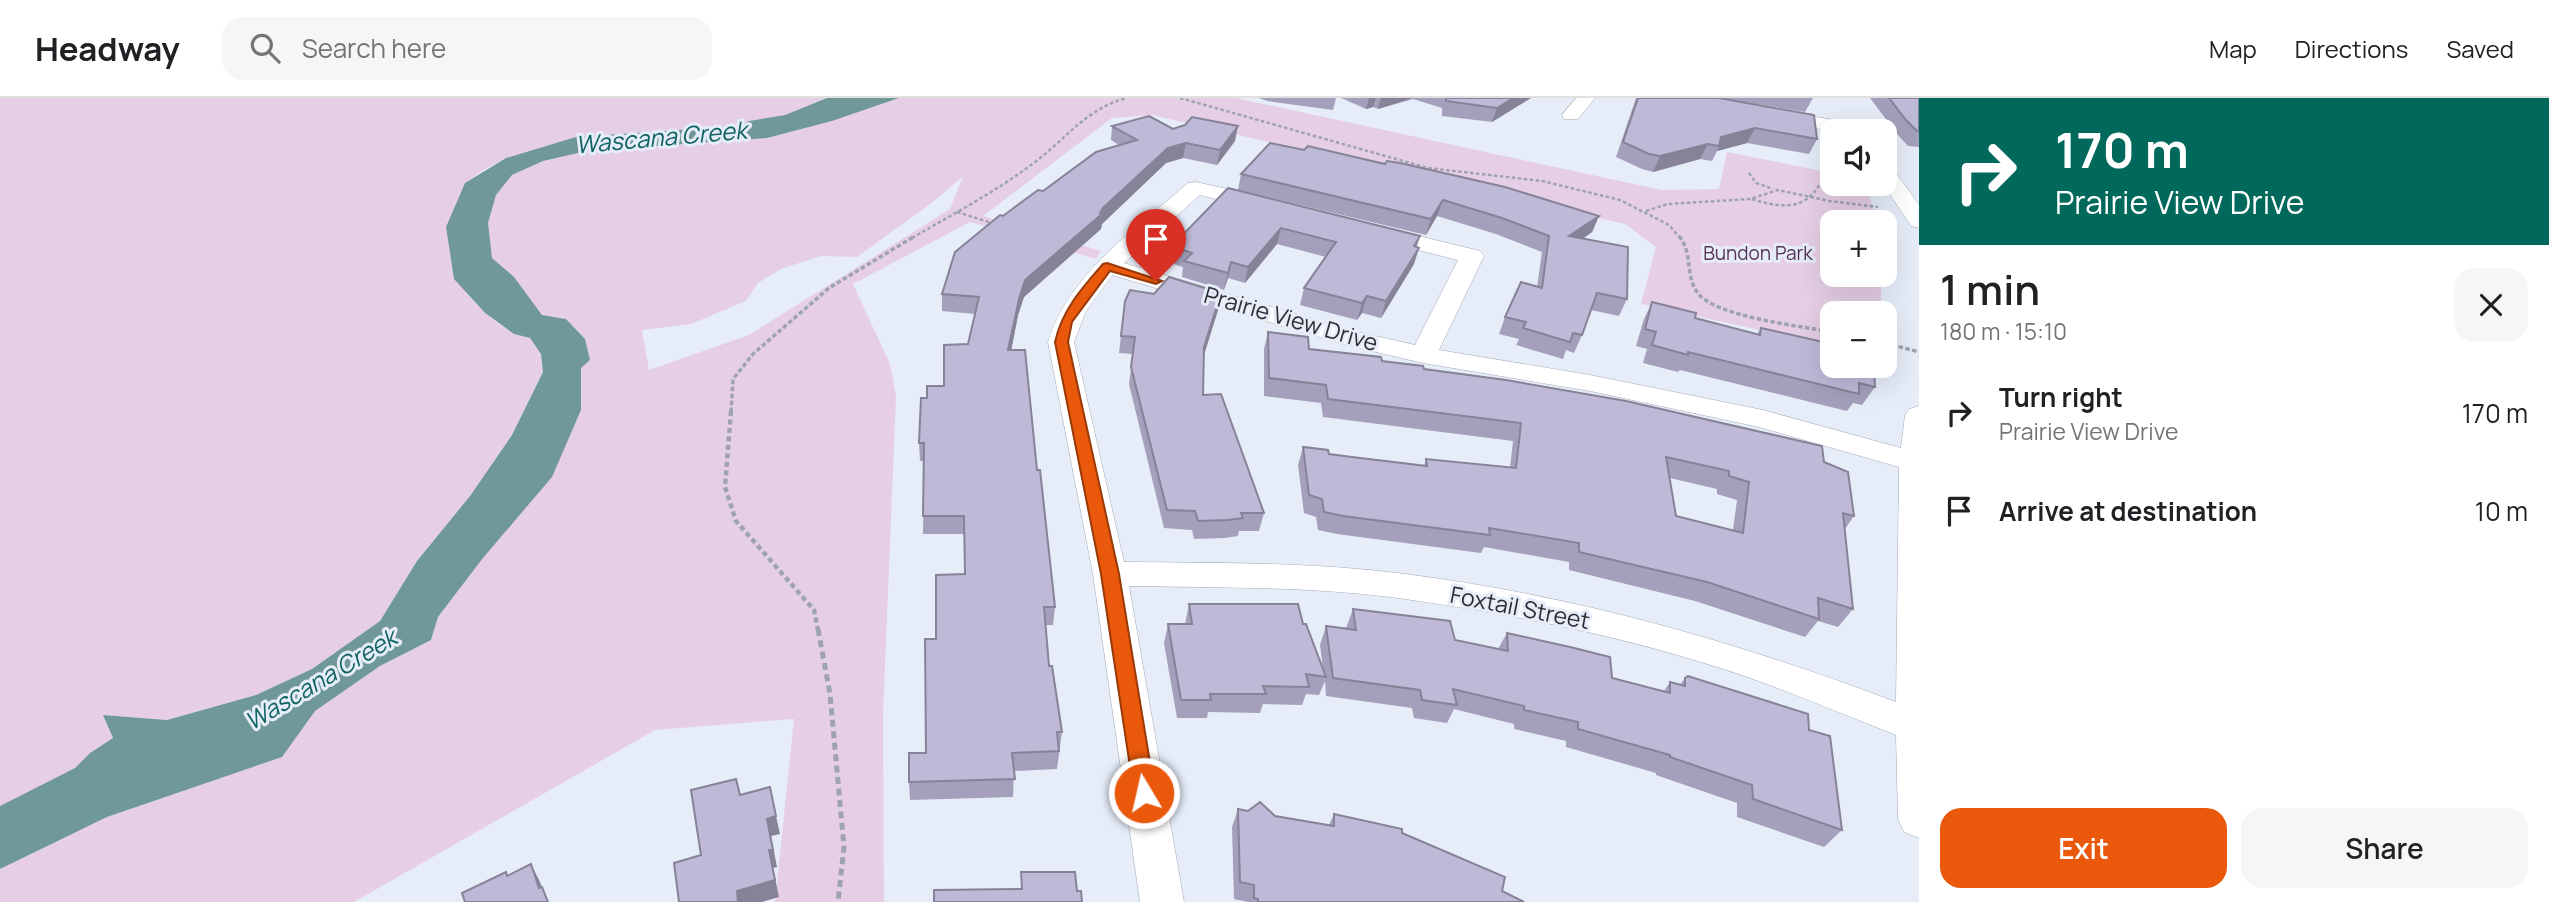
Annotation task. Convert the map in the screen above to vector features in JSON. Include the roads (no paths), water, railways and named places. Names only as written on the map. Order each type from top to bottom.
[{"type":"street","points":[[1571,115],[1586,98]]},
{"type":"street","points":[[1837,108],[1845,119]]},
{"type":"street","points":[[1759,114],[1820,124]]},
{"type":"street","points":[[1162,902],[1110,574],[1061,342],[1065,322],[1107,266],[1196,188],[1288,211]]},
{"type":"street","points":[[1897,188],[1916,216]]},
{"type":"street","points":[[1354,227],[1472,256],[1423,355]]},
{"type":"street","name":"Prairie View Drive","points":[[1107,266],[1346,337],[1423,355],[1590,383],[1763,419],[1917,462]]},
{"type":"street","points":[[1919,415],[1919,819]]},
{"type":"street","name":"Foxtail Street","points":[[1110,574],[1283,576],[1403,586],[1534,607],[1654,636],[1774,672],[1917,726]]},
{"type":"water","name":"Wascana Creek","points":[[827,98],[899,98],[832,121],[767,138],[587,151],[543,161],[512,175],[496,195],[488,223],[492,258],[514,277],[542,315],[566,319],[585,339],[590,360],[581,368],[581,410],[552,477],[483,558],[438,617],[431,640],[380,666],[315,711],[282,757],[107,817],[0,869],[0,806],[75,768],[90,753],[113,738],[103,715],[167,720],[256,695],[312,669],[380,621],[417,561],[470,496],[512,435],[543,372],[541,354],[530,338],[514,334],[485,313],[454,279],[446,227],[465,183],[506,158],[576,137],[737,126],[749,121],[785,115]]},
{"type":"park label","name":"Bundon Park","points":[[1758,253]]}]
